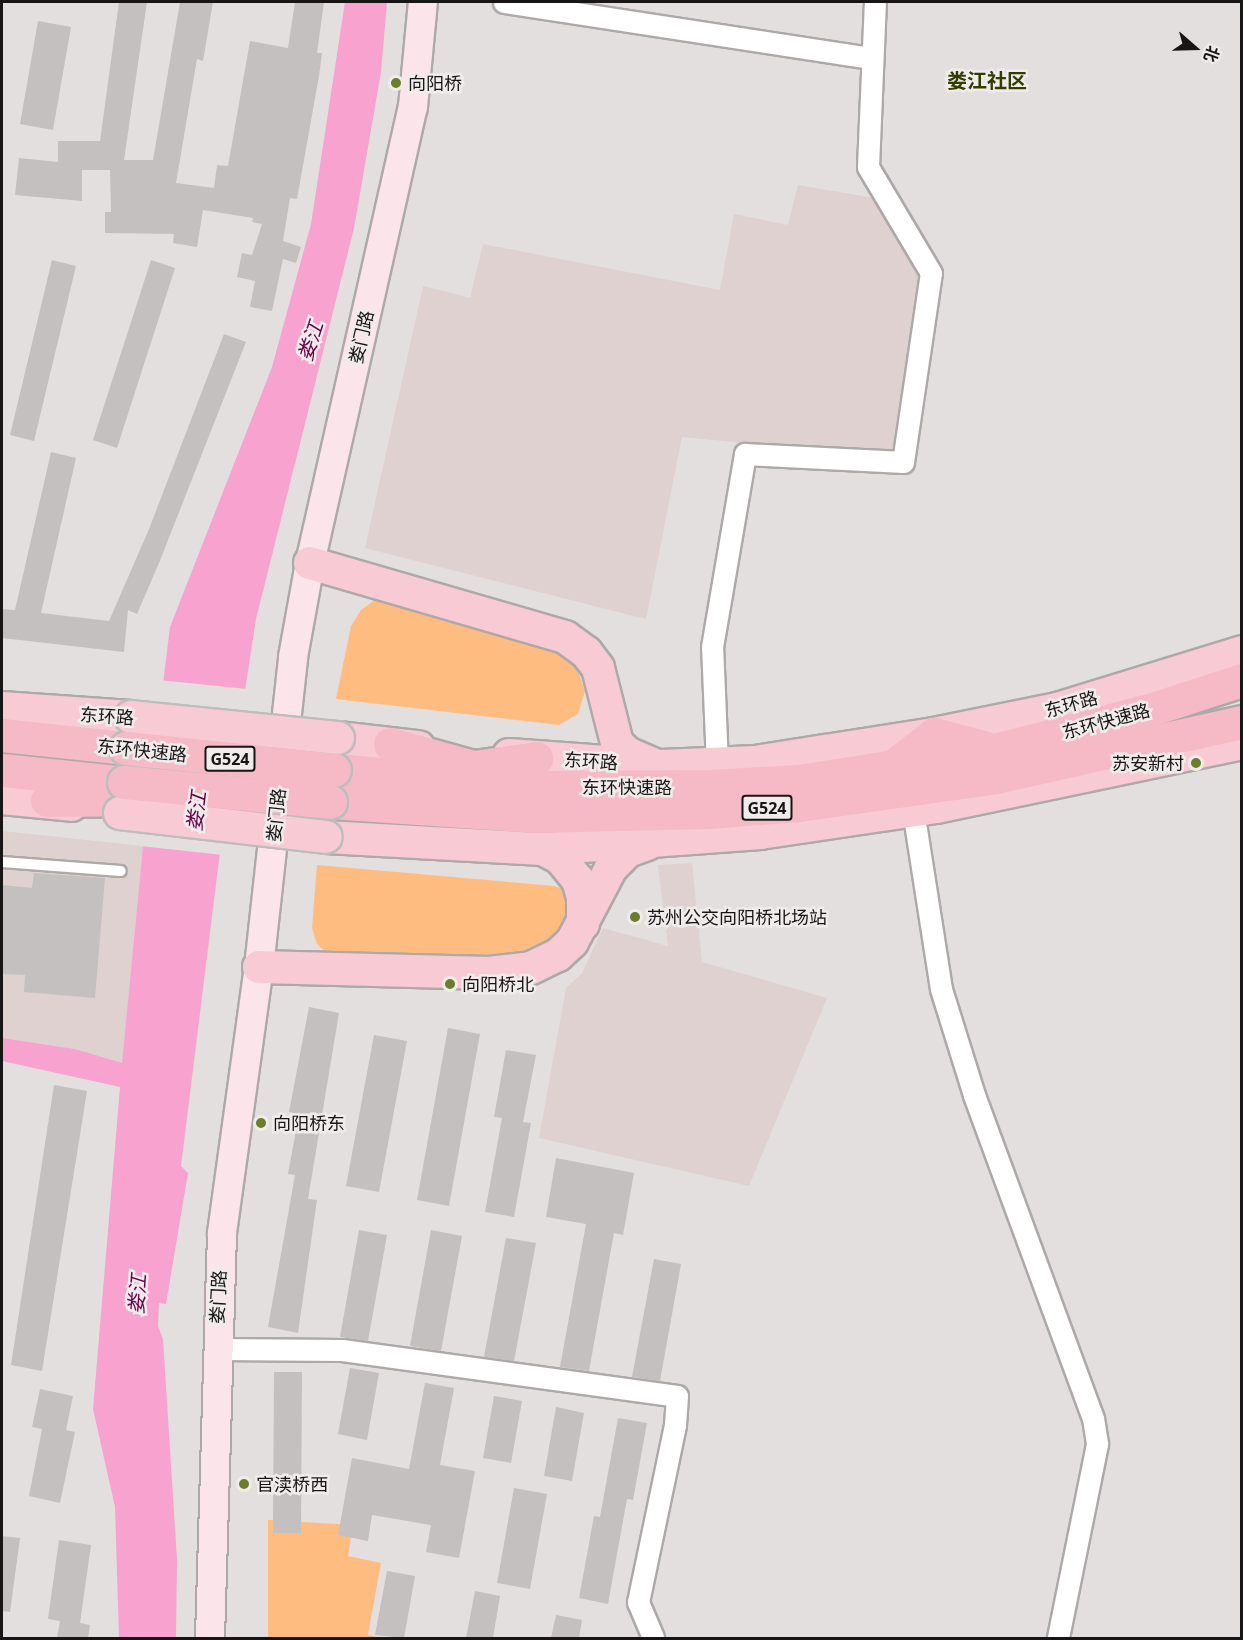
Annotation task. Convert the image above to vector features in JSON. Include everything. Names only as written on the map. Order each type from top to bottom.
[{"type":"highway","name":"东环快速路","points":[[2,735],[128,732],[334,770],[412,776],[539,772],[753,784],[888,769],[995,763],[1242,680]]},
{"type":"highway","name":"东环快速路","points":[[2,770],[121,799],[242,793],[330,802],[525,816],[629,815],[798,806],[995,763],[1242,722]]},
{"type":"highway","points":[[888,769],[934,734],[995,763]]},
{"type":"highway","points":[[390,744],[473,767],[539,772]]},
{"type":"highway","points":[[412,776],[473,767]]},
{"type":"highway","points":[[47,800],[121,799]]},
{"type":"main road","name":"娄门路","points":[[319,565],[412,107],[423,2]]},
{"type":"main road","name":"娄门路","points":[[230,1638],[222,1233],[269,968],[291,675],[432,111],[443,2]]},
{"type":"main road","points":[[319,565],[565,637],[586,652],[598,668],[606,690],[612,735],[621,747],[638,758],[661,766]]},
{"type":"main road","name":"东环路","points":[[2,708],[128,732],[338,738],[390,744],[539,772],[717,764],[755,762],[934,734],[1057,709],[1242,652]]},
{"type":"main road","points":[[539,772],[586,742],[598,730],[607,711]]},
{"type":"main road","points":[[121,799],[326,837],[543,849],[651,843],[760,833],[913,810],[1073,781],[1242,743]]},
{"type":"main road","points":[[2,798],[47,800]]},
{"type":"main road","points":[[269,968],[517,971],[558,955],[583,925],[617,861],[651,843]]},
{"type":"main road","points":[[543,849],[567,864],[578,880],[584,898],[583,925]]},
{"type":"main road","name":"娄门路","points":[[210,1638],[225,1349]]},
{"type":"street","points":[[504,2],[872,58]]},
{"type":"street","points":[[717,764],[712,647],[745,454],[903,462],[931,273],[868,167],[875,2]]},
{"type":"street","points":[[913,810],[941,989],[974,1095],[1093,1418],[1097,1444],[1058,1638]]},
{"type":"street","points":[[225,1349],[342,1350],[677,1396],[675,1425],[638,1602],[653,1638]]},
{"type":"lane","points":[[2,862],[121,871]]},
{"type":"shaded area","points":[[798,185],[874,198],[924,277],[896,457],[682,437],[646,619],[365,548],[423,286],[470,298],[483,244],[720,290],[734,214],[788,225]]},
{"type":"shaded area","points":[[379,597],[548,643],[568,658],[579,673],[585,691],[578,714],[559,725],[336,699],[351,626],[361,610]]},
{"type":"shaded area","points":[[2,831],[143,846],[122,1064],[75,1049],[2,1038]]},
{"type":"shaded area","points":[[692,863],[702,962],[827,998],[749,1186],[539,1138],[566,988],[582,973],[603,928],[668,946],[658,865]]},
{"type":"shaded area","points":[[317,865],[554,886],[572,892],[569,922],[538,958],[329,955],[317,944],[312,928]]},
{"type":"shaded area","points":[[268,1520],[353,1525],[348,1556],[381,1563],[368,1635],[383,1638],[268,1638]]},
{"type":"water","name":"娄江","points":[[345,2],[387,2],[381,72],[354,228],[256,619],[220,852],[181,1166],[188,1173],[166,1304],[159,1303],[158,1326],[163,1339],[177,1559],[176,1638],[119,1638],[115,1507],[93,1409],[120,1087],[2,1061],[2,1038],[75,1049],[122,1063],[143,846],[170,627],[272,367],[311,224]]},
{"type":"pier","points":[[159,680],[247,689],[223,855],[140,846]]},
{"type":"building","points":[[119,2],[147,2],[124,160],[153,160],[180,2],[213,2],[203,61],[197,59],[176,183],[214,188],[217,165],[228,166],[250,41],[288,48],[295,2],[324,2],[317,53],[322,53],[319,76],[297,199],[290,198],[283,241],[301,247],[296,263],[283,259],[272,311],[250,307],[255,281],[237,277],[242,253],[252,255],[262,224],[252,222],[253,218],[203,210],[197,247],[173,243],[174,234],[105,233],[105,212],[111,212],[110,170],[82,170],[82,201],[15,195],[19,158],[58,162],[58,141],[100,141]]},
{"type":"building","points":[[38,21],[71,27],[53,130],[20,124]]},
{"type":"building","points":[[52,260],[76,266],[34,441],[10,435]]},
{"type":"building","points":[[151,260],[175,268],[117,448],[93,440]]},
{"type":"building","points":[[224,334],[246,342],[137,614],[128,610],[124,652],[2,638],[2,609],[15,610],[51,452],[76,458],[41,613],[109,621],[149,529]]},
{"type":"building","points":[[34,873],[105,878],[95,998],[24,992],[25,975],[2,974],[2,885],[32,888]]},
{"type":"building","points":[[309,1007],[339,1013],[308,1199],[317,1200],[298,1333],[268,1327],[295,1175],[288,1174],[299,1114],[289,1112]]},
{"type":"building","points":[[448,1028],[480,1034],[449,1206],[417,1200]]},
{"type":"building","points":[[374,1035],[407,1041],[379,1192],[346,1186]]},
{"type":"building","points":[[506,1050],[536,1055],[523,1122],[531,1123],[514,1217],[485,1212],[502,1118],[494,1117]]},
{"type":"building","points":[[54,1085],[87,1091],[42,1371],[11,1365]]},
{"type":"building","points":[[556,1158],[634,1173],[623,1235],[614,1233],[589,1371],[560,1367],[586,1224],[546,1217]]},
{"type":"building","points":[[359,1230],[387,1235],[368,1341],[340,1337]]},
{"type":"building","points":[[431,1230],[462,1236],[441,1351],[410,1346]]},
{"type":"building","points":[[506,1238],[536,1243],[514,1361],[484,1357]]},
{"type":"building","points":[[654,1259],[681,1264],[660,1381],[632,1377]]},
{"type":"building","points":[[350,1368],[379,1373],[367,1440],[338,1434]]},
{"type":"building","points":[[274,1372],[302,1372],[301,1533],[273,1533]]},
{"type":"building","points":[[425,1383],[454,1388],[440,1465],[475,1471],[459,1558],[426,1552],[431,1525],[372,1515],[368,1541],[338,1535],[352,1458],[409,1469]]},
{"type":"building","points":[[40,1389],[73,1396],[66,1430],[75,1432],[60,1503],[29,1496],[42,1429],[32,1427]]},
{"type":"building","points":[[494,1396],[522,1401],[511,1463],[483,1458]]},
{"type":"building","points":[[556,1407],[584,1413],[572,1481],[544,1476]]},
{"type":"building","points":[[618,1418],[647,1423],[633,1500],[627,1499],[608,1604],[579,1598],[594,1516],[600,1517]]},
{"type":"building","points":[[514,1488],[547,1494],[530,1589],[497,1583]]},
{"type":"building","points":[[2,1536],[20,1538],[10,1612],[2,1611]]},
{"type":"building","points":[[59,1540],[91,1545],[80,1623],[90,1625],[88,1638],[57,1638],[60,1621],[48,1619]]},
{"type":"building","points":[[387,1571],[415,1576],[404,1638],[375,1635]]},
{"type":"building","points":[[475,1591],[500,1596],[493,1638],[466,1638]]},
{"type":"building","points":[[556,1615],[582,1620],[579,1638],[551,1638]]},
{"type":"place","name":"向阳桥","points":[[396,83]]},
{"type":"place","name":"苏安新村","points":[[1196,763]]},
{"type":"place","name":"苏州公交向阳桥北场站","points":[[635,917]]},
{"type":"place","name":"向阳桥北","points":[[450,984]]},
{"type":"place","name":"向阳桥东","points":[[261,1123]]},
{"type":"place","name":"官渎桥西","points":[[244,1484]]},
{"type":"district","name":"娄江社区","points":[[987,80]]}]
